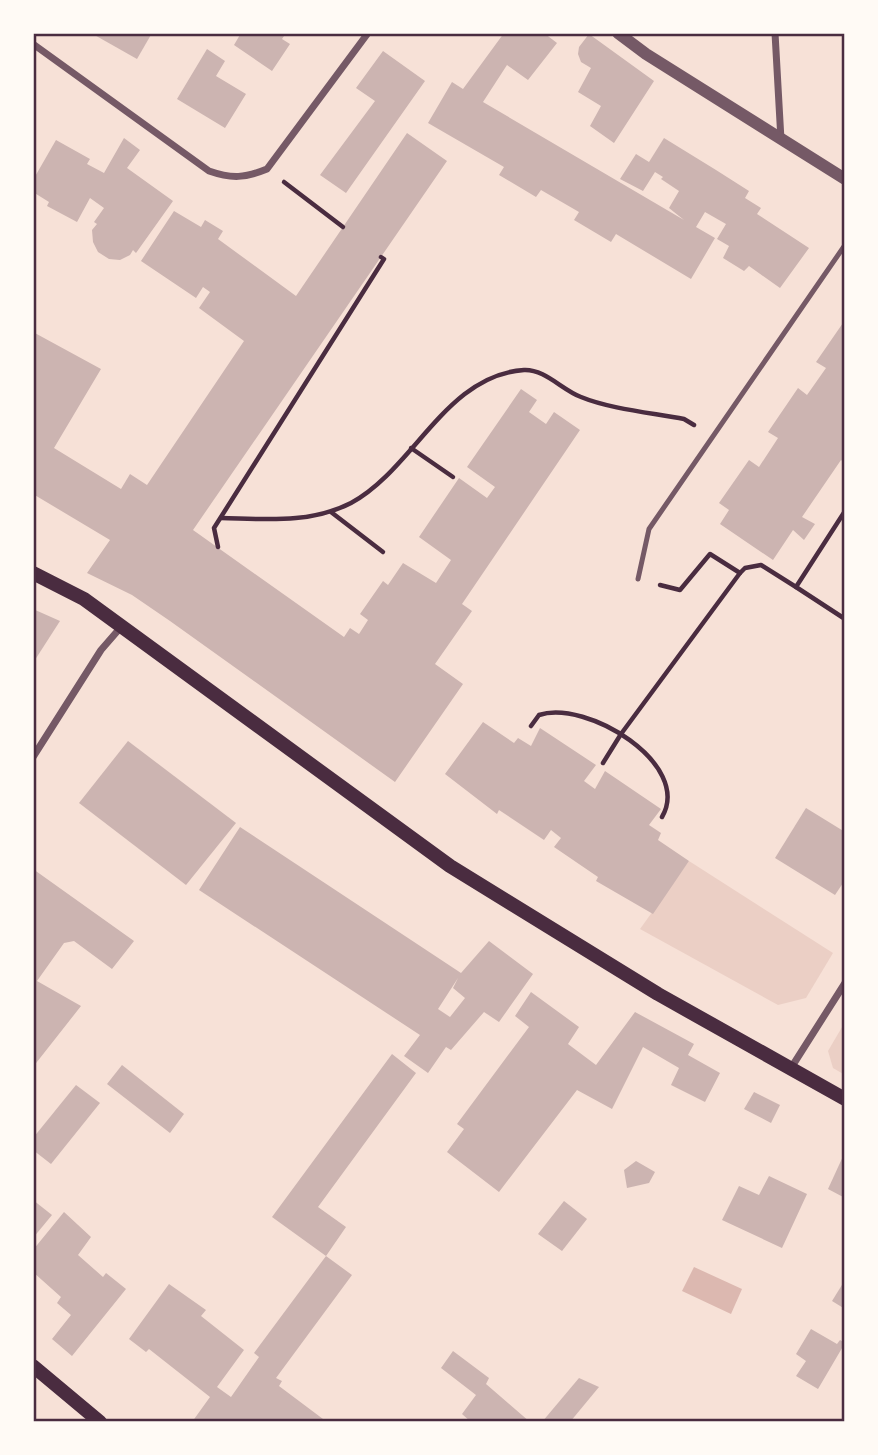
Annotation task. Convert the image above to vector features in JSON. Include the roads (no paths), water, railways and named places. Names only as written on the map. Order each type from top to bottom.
[{"type":"main road","points":[[33,573],[83,599],[450,866],[658,995],[845,1099]]},
{"type":"main road","points":[[33,1366],[100,1422]]},
{"type":"street","points":[[33,44],[209,171],[230,178],[248,176],[267,169],[368,33]]},
{"type":"street","points":[[618,33],[845,179]]},
{"type":"street","points":[[775,33],[781,140]]},
{"type":"street","points":[[33,757],[101,650],[121,627]]},
{"type":"street","points":[[789,1070],[845,983]]},
{"type":"lane","points":[[638,579],[649,528],[845,245]]}]
